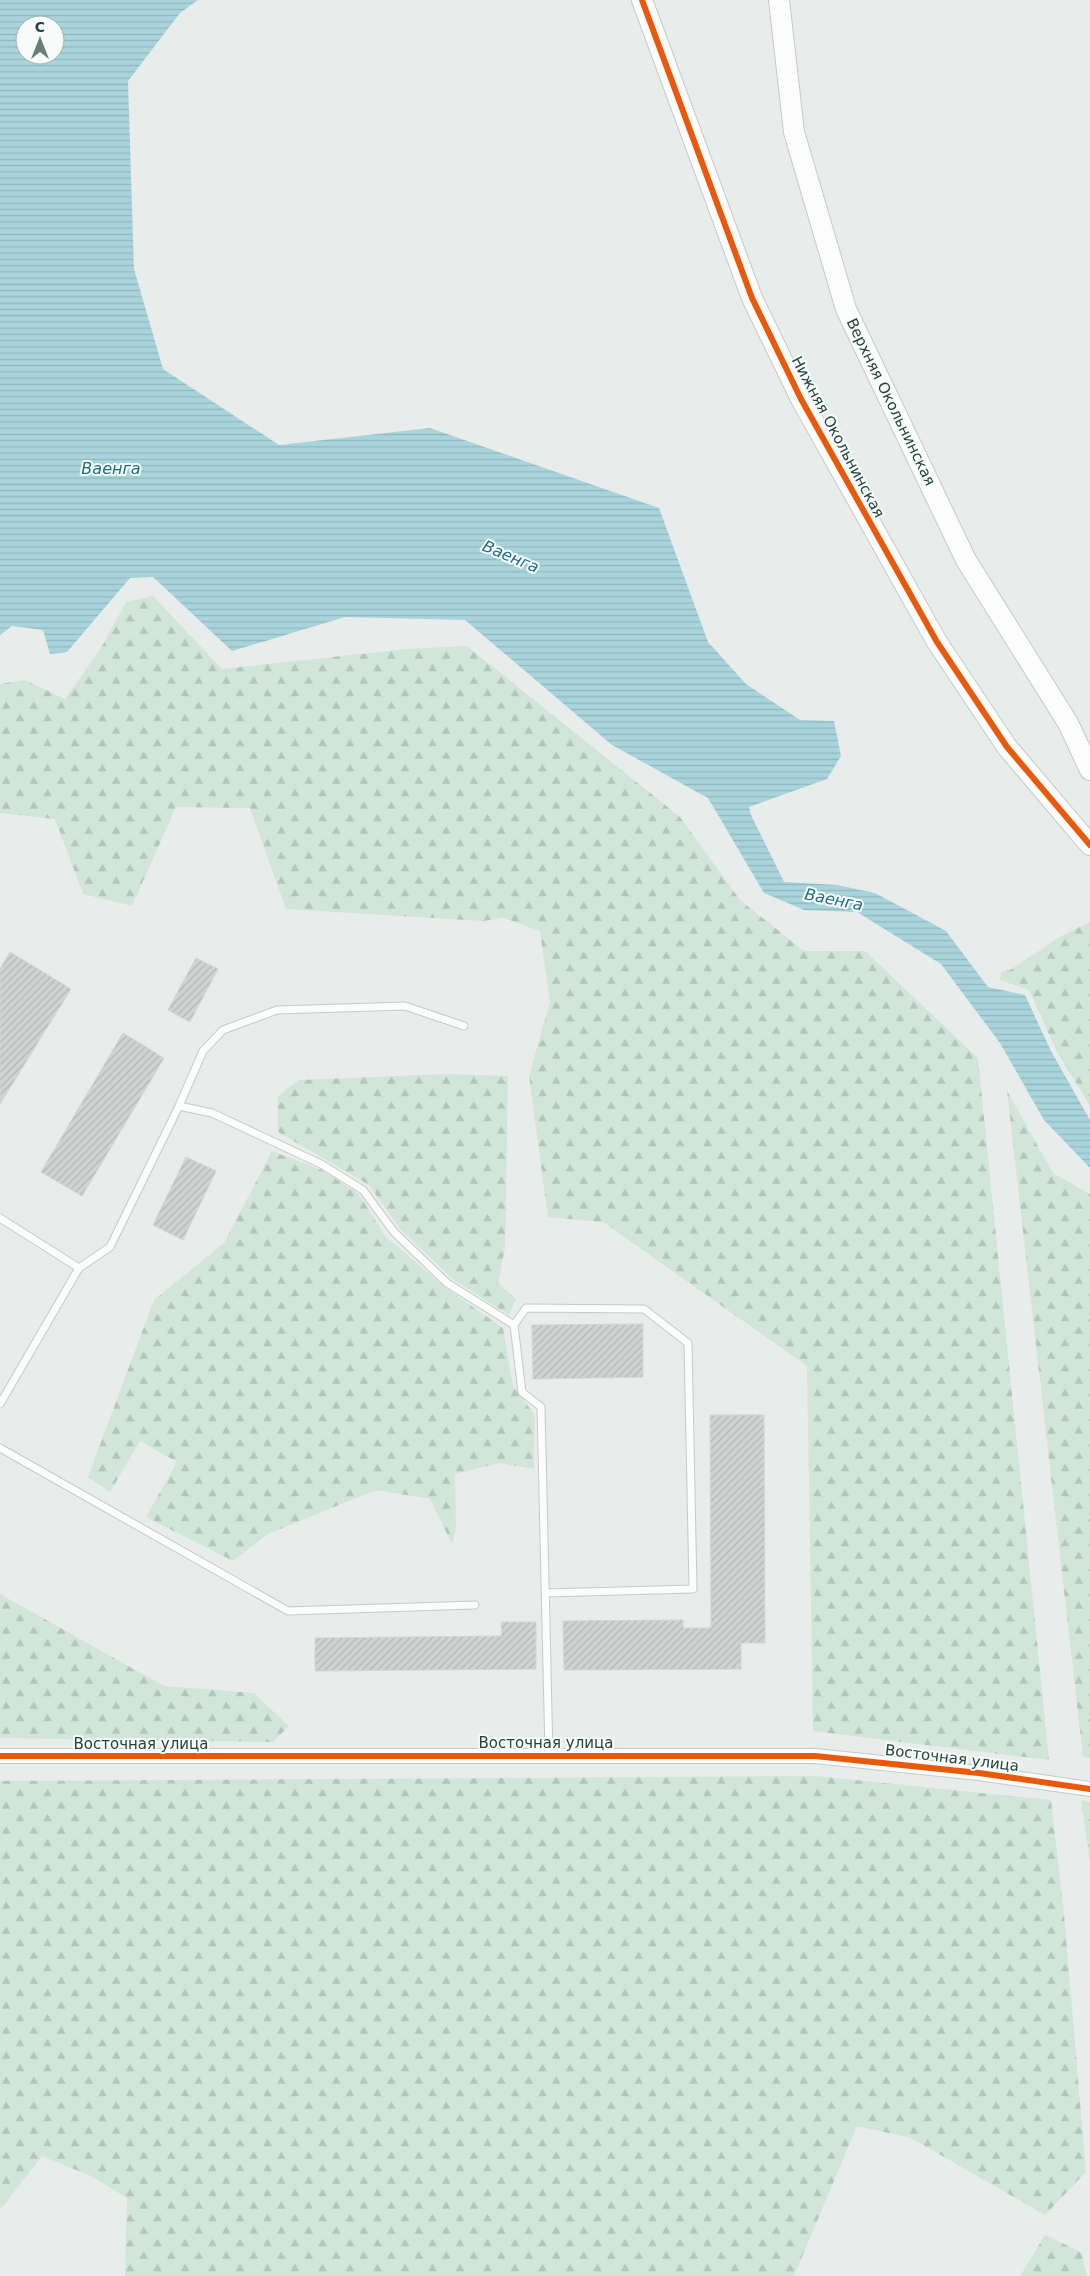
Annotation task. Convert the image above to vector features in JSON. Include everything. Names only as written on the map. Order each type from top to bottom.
[{"type":"street","name":"Нижняя Окольнинская","points":[[642,0],[752,298],[801,399],[937,642],[1007,747],[1090,845]]},
{"type":"street","name":"Верхняя Окольнинская","points":[[779,0],[794,132],[846,309],[966,560],[1068,723],[1090,770]]},
{"type":"street","name":"Восточная улица","points":[[0,1756],[815,1756],[979,1773],[1090,1789]]},
{"type":"lane","points":[[0,1404],[78,1268],[110,1246],[179,1106],[203,1051],[223,1030],[277,1010],[405,1006],[464,1026]]},
{"type":"lane","points":[[179,1106],[212,1113],[321,1164],[363,1190],[394,1232],[447,1283],[514,1325]]},
{"type":"lane","points":[[0,1218],[78,1268]]},
{"type":"lane","points":[[546,1593],[693,1590],[688,1343],[644,1309],[526,1308],[514,1325],[522,1392],[541,1407],[550,1755]]},
{"type":"lane","points":[[0,1448],[288,1611],[476,1605]]},
{"type":"green space","points":[[153,596],[222,669],[407,649],[467,646],[680,817],[740,900],[804,951],[865,951],[978,1058],[1049,1760],[813,1731],[807,1366],[603,1222],[548,1217],[529,1076],[550,1002],[540,931],[504,918],[483,921],[286,909],[250,808],[176,807],[132,906],[83,894],[55,819],[0,813],[0,684],[25,680],[65,699],[101,648],[126,602]]},
{"type":"green space","points":[[1090,922],[1090,1106],[1056,1050],[1029,990],[1000,980],[1001,972],[1010,970],[1063,935]]},
{"type":"green space","points":[[445,1074],[508,1076],[505,1248],[498,1283],[516,1299],[509,1315],[454,1280],[400,1229],[369,1185],[278,1132],[278,1096],[299,1080]]},
{"type":"green space","points":[[1007,1091],[1053,1173],[1090,1194],[1090,1758],[1083,1757]]},
{"type":"green space","points":[[272,1151],[322,1170],[359,1194],[385,1236],[446,1288],[503,1328],[513,1386],[535,1415],[534,1469],[500,1463],[455,1474],[456,1530],[452,1544],[430,1499],[376,1490],[268,1534],[233,1561],[146,1517],[177,1462],[140,1441],[110,1492],[88,1477],[154,1300],[224,1243]]},
{"type":"green space","points":[[0,1594],[164,1686],[254,1693],[289,1726],[273,1742],[0,1738]]},
{"type":"green space","points":[[816,1776],[1051,1800],[1064,1914],[1086,2172],[1045,2215],[911,2138],[857,2126],[794,2276],[125,2276],[127,2198],[91,2176],[42,2156],[0,2210],[0,1781]]},
{"type":"green space","points":[[1081,1800],[1090,1802],[1090,1861]]},
{"type":"green space","points":[[1045,2235],[1081,2252],[1087,2276],[1020,2276]]},
{"type":"water","name":"Ваенга","points":[[0,0],[198,0],[180,13],[128,81],[134,269],[163,369],[279,445],[430,428],[659,508],[708,642],[746,684],[800,720],[834,721],[841,756],[827,779],[749,807],[751,815],[784,882],[837,885],[875,893],[946,931],[988,987],[1025,995],[1052,1053],[1090,1120],[1090,1168],[1044,1120],[1000,1043],[941,964],[857,912],[804,910],[764,893],[708,798],[612,745],[465,620],[345,617],[232,651],[153,577],[130,578],[67,652],[50,654],[43,630],[12,626],[0,635]]},
{"type":"building","points":[[10,952],[71,989],[0,1104],[0,969]]},
{"type":"building","points":[[196,958],[218,969],[190,1022],[168,1010]]},
{"type":"building","points":[[123,1033],[164,1058],[82,1196],[41,1172]]},
{"type":"building","points":[[186,1157],[216,1171],[183,1240],[153,1225]]},
{"type":"building","points":[[643,1324],[643,1377],[533,1379],[532,1325]]},
{"type":"building","points":[[710,1415],[764,1415],[765,1643],[741,1643],[741,1669],[564,1670],[563,1621],[683,1620],[683,1628],[711,1628]]},
{"type":"building","points":[[501,1622],[536,1622],[536,1669],[315,1671],[315,1638],[502,1636]]},
{"type":"cycle path","points":[[642,0],[752,298],[801,399],[937,642],[1007,747],[1090,845]]},
{"type":"cycle path","points":[[0,1756],[815,1756],[979,1773],[1090,1789]]}]
